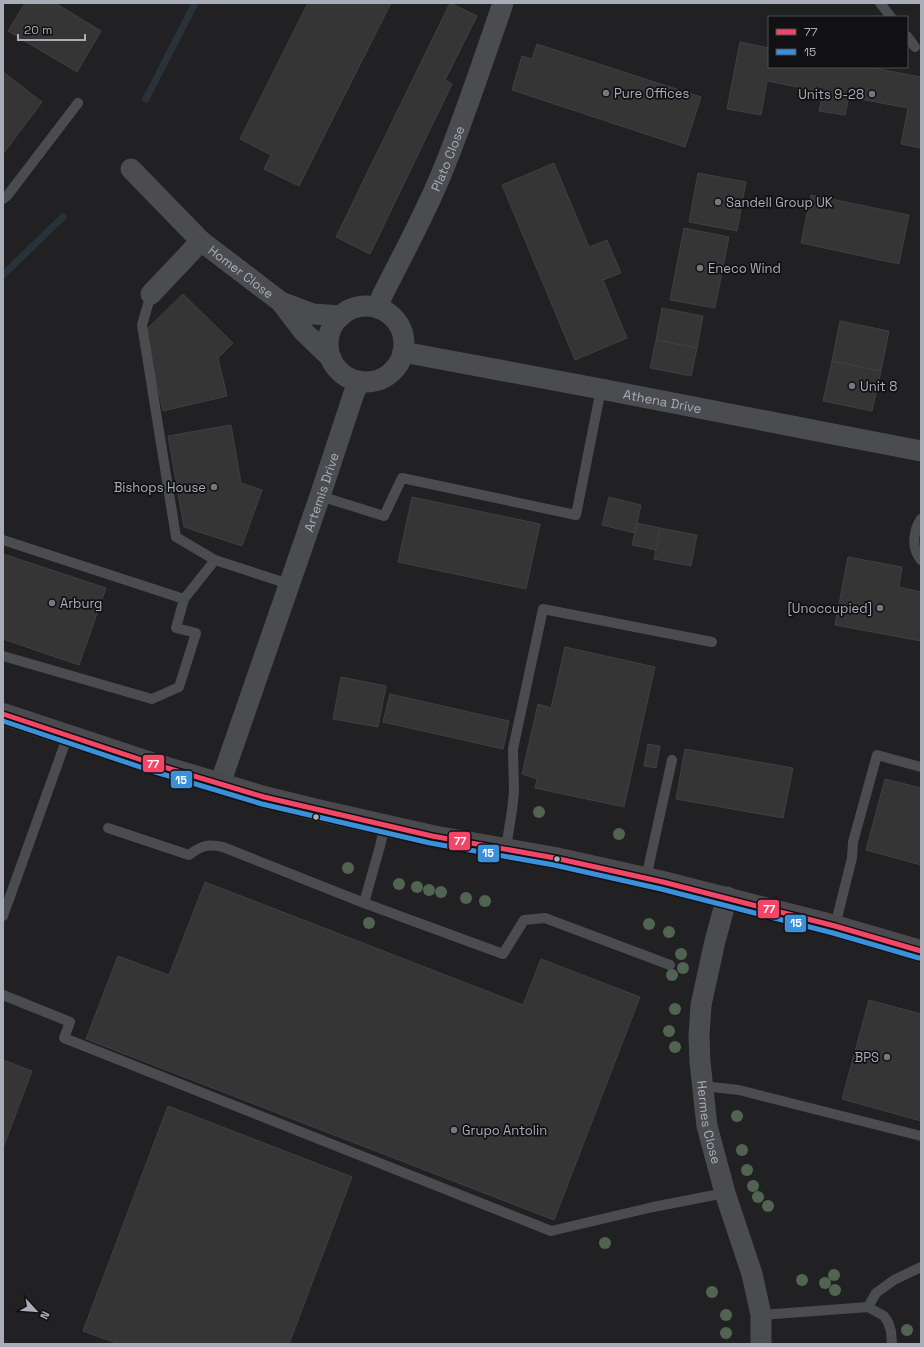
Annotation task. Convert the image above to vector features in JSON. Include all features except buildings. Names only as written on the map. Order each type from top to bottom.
[{"type":"street","name":"Plato Close","points":[[378,308],[382,296],[441,176],[460,128],[503,3]]},
{"type":"street","name":"Homer Close","points":[[131,169],[201,241],[281,302],[304,332],[331,358]]},
{"type":"street","name":"Homer Close","points":[[151,294],[201,241]]},
{"type":"street","name":"Homer Close","points":[[281,302],[313,314],[341,316]]},
{"type":"street","points":[[358,306],[368,306],[388,312],[396,320],[402,330],[404,341],[403,352],[399,363],[392,372],[382,378],[371,381],[360,381],[348,377],[338,369],[331,358],[328,347],[329,335],[341,316],[358,306]]},
{"type":"street","name":"Athena Drive","points":[[403,352],[921,451]]},
{"type":"street","name":"Artemis Drive","points":[[220,784],[320,496],[353,396],[360,381]]},
{"type":"street","points":[[3,714],[154,764],[302,807],[432,836],[506,848],[646,878],[727,897],[921,951]]},
{"type":"street","name":"Hermes Close","points":[[727,897],[715,941],[701,1005],[699,1036],[707,1126],[726,1193],[752,1274],[761,1315],[761,1344]]},
{"type":"lane","points":[[884,4],[890,16]]},
{"type":"lane","points":[[908,37],[915,47]]},
{"type":"lane","points":[[3,199],[7,196],[78,103]]},
{"type":"lane","points":[[151,294],[142,325],[176,537],[215,560],[289,584]]},
{"type":"lane","points":[[320,496],[384,516],[402,478],[576,515],[601,389]]},
{"type":"lane","points":[[921,519],[917,524],[914,535],[914,547],[921,560]]},
{"type":"lane","points":[[3,540],[184,598]]},
{"type":"lane","points":[[3,656],[152,699],[179,687],[196,633],[176,628],[184,598],[215,560]]},
{"type":"lane","points":[[506,848],[513,798],[513,749],[543,609],[712,642]]},
{"type":"lane","points":[[3,916],[68,735]]},
{"type":"lane","points":[[834,926],[852,858],[853,842],[877,755],[921,767]]},
{"type":"lane","points":[[646,878],[672,760]]},
{"type":"lane","points":[[364,903],[385,825]]},
{"type":"lane","points":[[108,828],[189,855],[203,846],[212,845],[223,847],[364,903],[503,954],[524,920],[545,918],[670,965]]},
{"type":"lane","points":[[3,994],[70,1022],[64,1038],[551,1231],[653,1207],[726,1193]]},
{"type":"lane","points":[[703,1086],[739,1090],[921,1136]]},
{"type":"lane","points":[[868,1307],[876,1293],[894,1280],[921,1267]]},
{"type":"lane","points":[[761,1315],[868,1307],[884,1316],[888,1322],[891,1331],[892,1344]]},
{"type":"shaded area","points":[[3,3],[921,3],[921,1344],[3,1344]]},
{"type":"waterway","points":[[146,99],[195,3]]},
{"type":"waterway","points":[[3,275],[63,217]]},
{"type":"transit line","name":"77","points":[[3,714],[154,764],[264,797],[432,836],[555,858],[663,882],[835,926],[921,951]]},
{"type":"transit line","name":"15","points":[[3,721],[152,771],[262,804],[430,843],[554,865],[661,889],[833,933],[919,958]]},
{"type":"place","name":"Pure Offices","points":[[606,93]]},
{"type":"place","name":"Units 9-28","points":[[872,94]]},
{"type":"place","name":"Sandell Group UK","points":[[718,202]]},
{"type":"place","name":"Eneco Wind","points":[[700,268]]},
{"type":"place","name":"Unit 8","points":[[852,386]]},
{"type":"place","name":"Bishops House","points":[[214,487]]},
{"type":"place","name":"Arburg","points":[[52,603]]},
{"type":"place","name":"[Unoccupied]","points":[[880,608]]},
{"type":"place","name":"BPS","points":[[887,1057]]},
{"type":"place","name":"Grupo Antolin","points":[[454,1130]]}]
